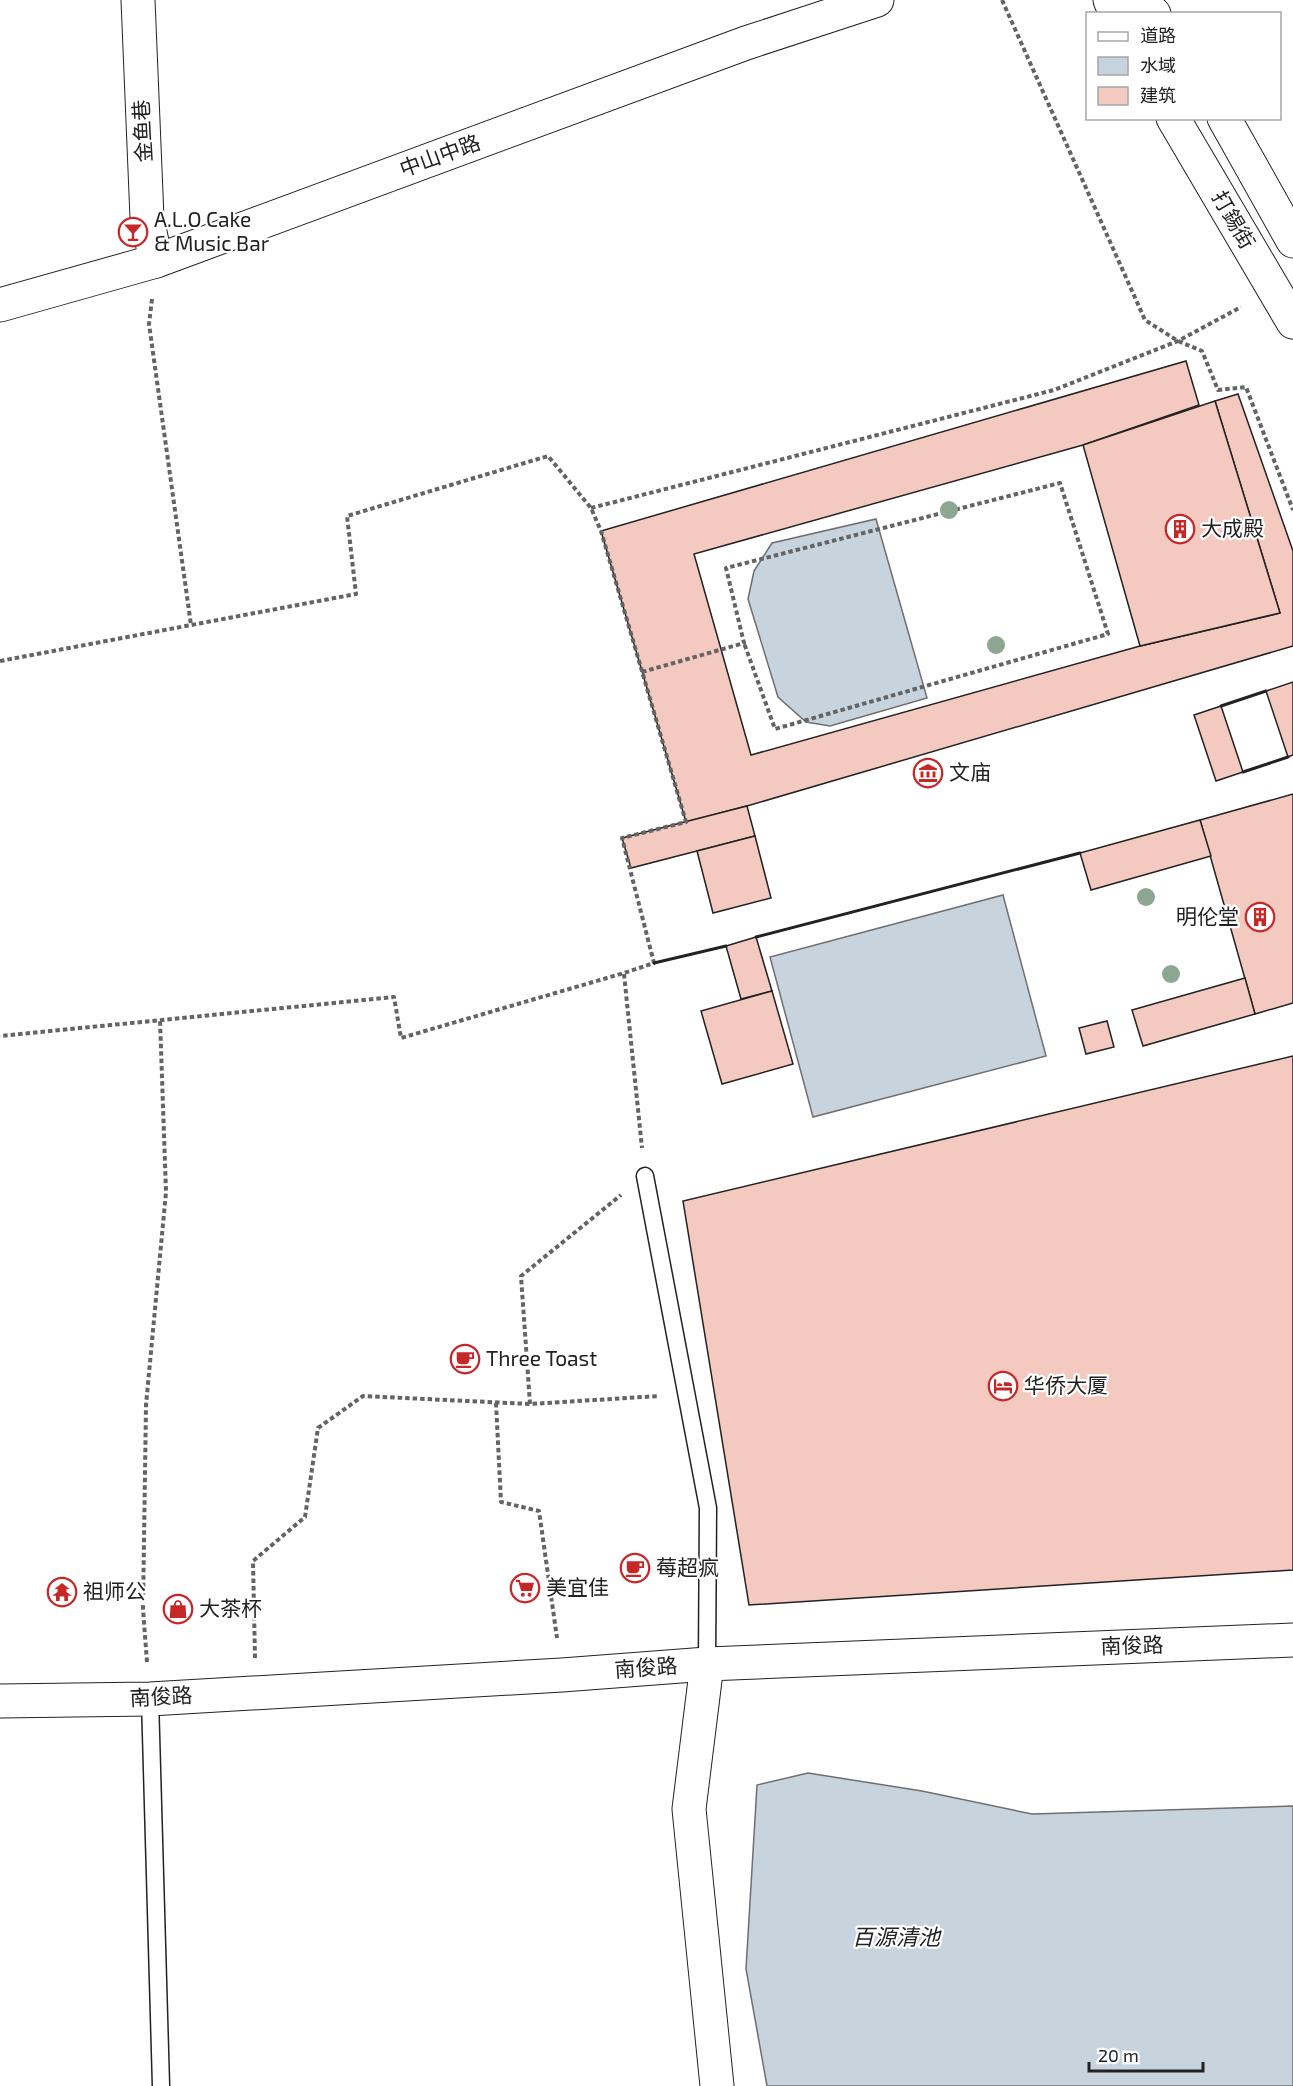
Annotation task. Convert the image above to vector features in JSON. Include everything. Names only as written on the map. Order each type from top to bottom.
[{"type":"main road","name":"金鱼巷","points":[[138,0],[147,218],[156,261]]},
{"type":"main road","name":"中山中路","points":[[0,305],[156,261],[746,43],[878,0]]},
{"type":"main road","points":[[1140,0],[1152,12]]},
{"type":"main road","name":"打錫街","points":[[1174,120],[1293,322]]},
{"type":"main road","name":"打錫街","points":[[1225,120],[1293,241]]},
{"type":"main road","name":"南俊路","points":[[0,1701],[150,1699],[562,1675],[707,1664],[1293,1640]]},
{"type":"main road","points":[[707,1664],[689,1809],[717,2086]]},
{"type":"lane","points":[[645,1176],[708,1508],[707,1664]]},
{"type":"lane","points":[[150,1699],[161,2086]]},
{"type":"path","points":[[1002,0],[1145,320],[1178,341],[1202,351],[1218,390],[1246,387],[1293,510]]},
{"type":"path","points":[[156,261],[149,324],[191,625]]},
{"type":"path","points":[[591,508],[1054,390],[1178,341],[1274,290]]},
{"type":"path","points":[[0,661],[356,594],[347,516],[548,456],[591,508],[601,531],[686,822],[622,838],[654,963],[624,973],[401,1038],[394,997],[0,1036]]},
{"type":"path","points":[[1060,483],[1108,634],[776,729],[744,644],[726,568],[1060,483]]},
{"type":"path","points":[[642,672],[744,644]]},
{"type":"path","points":[[530,1404],[521,1276],[645,1176],[624,973]]},
{"type":"path","points":[[150,1699],[143,1609],[145,1453],[146,1405],[166,1192],[160,1020]]},
{"type":"path","points":[[256,1692],[253,1561],[305,1517],[318,1428],[363,1396],[530,1404],[686,1394]]},
{"type":"path","points":[[496,1403],[501,1502],[539,1511],[562,1675]]},
{"type":"water","points":[[876,519],[927,698],[830,726],[806,722],[778,697],[748,599],[754,571],[772,543]]},
{"type":"water","points":[[1003,895],[1046,1056],[813,1117],[770,957]]},
{"type":"water","name":"百源清池","points":[[808,1773],[922,1791],[1032,1814],[1293,1806],[1293,2086],[767,2086],[746,1969],[757,1785]]},
{"type":"building","points":[[1186,361],[1199,405],[1083,445],[694,554],[751,755],[1140,646],[1280,613],[1215,401],[1238,394],[1293,551],[1293,646],[686,822],[601,531]]},
{"type":"building","name":"大成殿","points":[[1215,401],[1280,613],[1140,646],[1083,445]]},
{"type":"building","points":[[1293,682],[1293,755],[1288,757],[1266,691]]},
{"type":"building","points":[[1221,706],[1243,772],[1216,781],[1194,715]]},
{"type":"building","name":"明伦堂","points":[[1293,794],[1293,1003],[1255,1014],[1200,820]]},
{"type":"building","points":[[747,806],[755,836],[631,868],[622,838]]},
{"type":"building","points":[[1200,820],[1211,856],[1091,890],[1080,853]]},
{"type":"building","points":[[755,836],[771,898],[713,913],[697,851]]},
{"type":"building","points":[[756,937],[772,991],[741,999],[726,946]]},
{"type":"building","points":[[1245,978],[1255,1014],[1143,1046],[1132,1010]]},
{"type":"building","points":[[772,991],[793,1064],[722,1084],[701,1011]]},
{"type":"building","points":[[1107,1021],[1114,1047],[1086,1054],[1079,1028]]},
{"type":"building","name":"华侨大厦","points":[[1293,1056],[1293,1570],[749,1605],[683,1201]]},
{"type":"wall","points":[[1221,706],[1266,691]]},
{"type":"wall","points":[[1243,772],[1288,757]]},
{"type":"wall","points":[[756,937],[1080,853]]},
{"type":"wall","points":[[654,963],[726,946]]},
{"type":"place","name":"A.L.O Cake & Music Bar","points":[[133,232]]},
{"type":"place","name":"大成殿","points":[[1180,529]]},
{"type":"place","name":"文庙","points":[[928,773]]},
{"type":"place","name":"明伦堂","points":[[1260,917]]},
{"type":"place","name":"Three Toast","points":[[465,1359]]},
{"type":"place","name":"华侨大厦","points":[[1003,1386]]},
{"type":"place","name":"莓超疯","points":[[635,1568]]},
{"type":"place","name":"美宜佳","points":[[525,1588]]},
{"type":"place","name":"祖师公","points":[[62,1592]]},
{"type":"place","name":"大茶杯","points":[[178,1609]]}]
